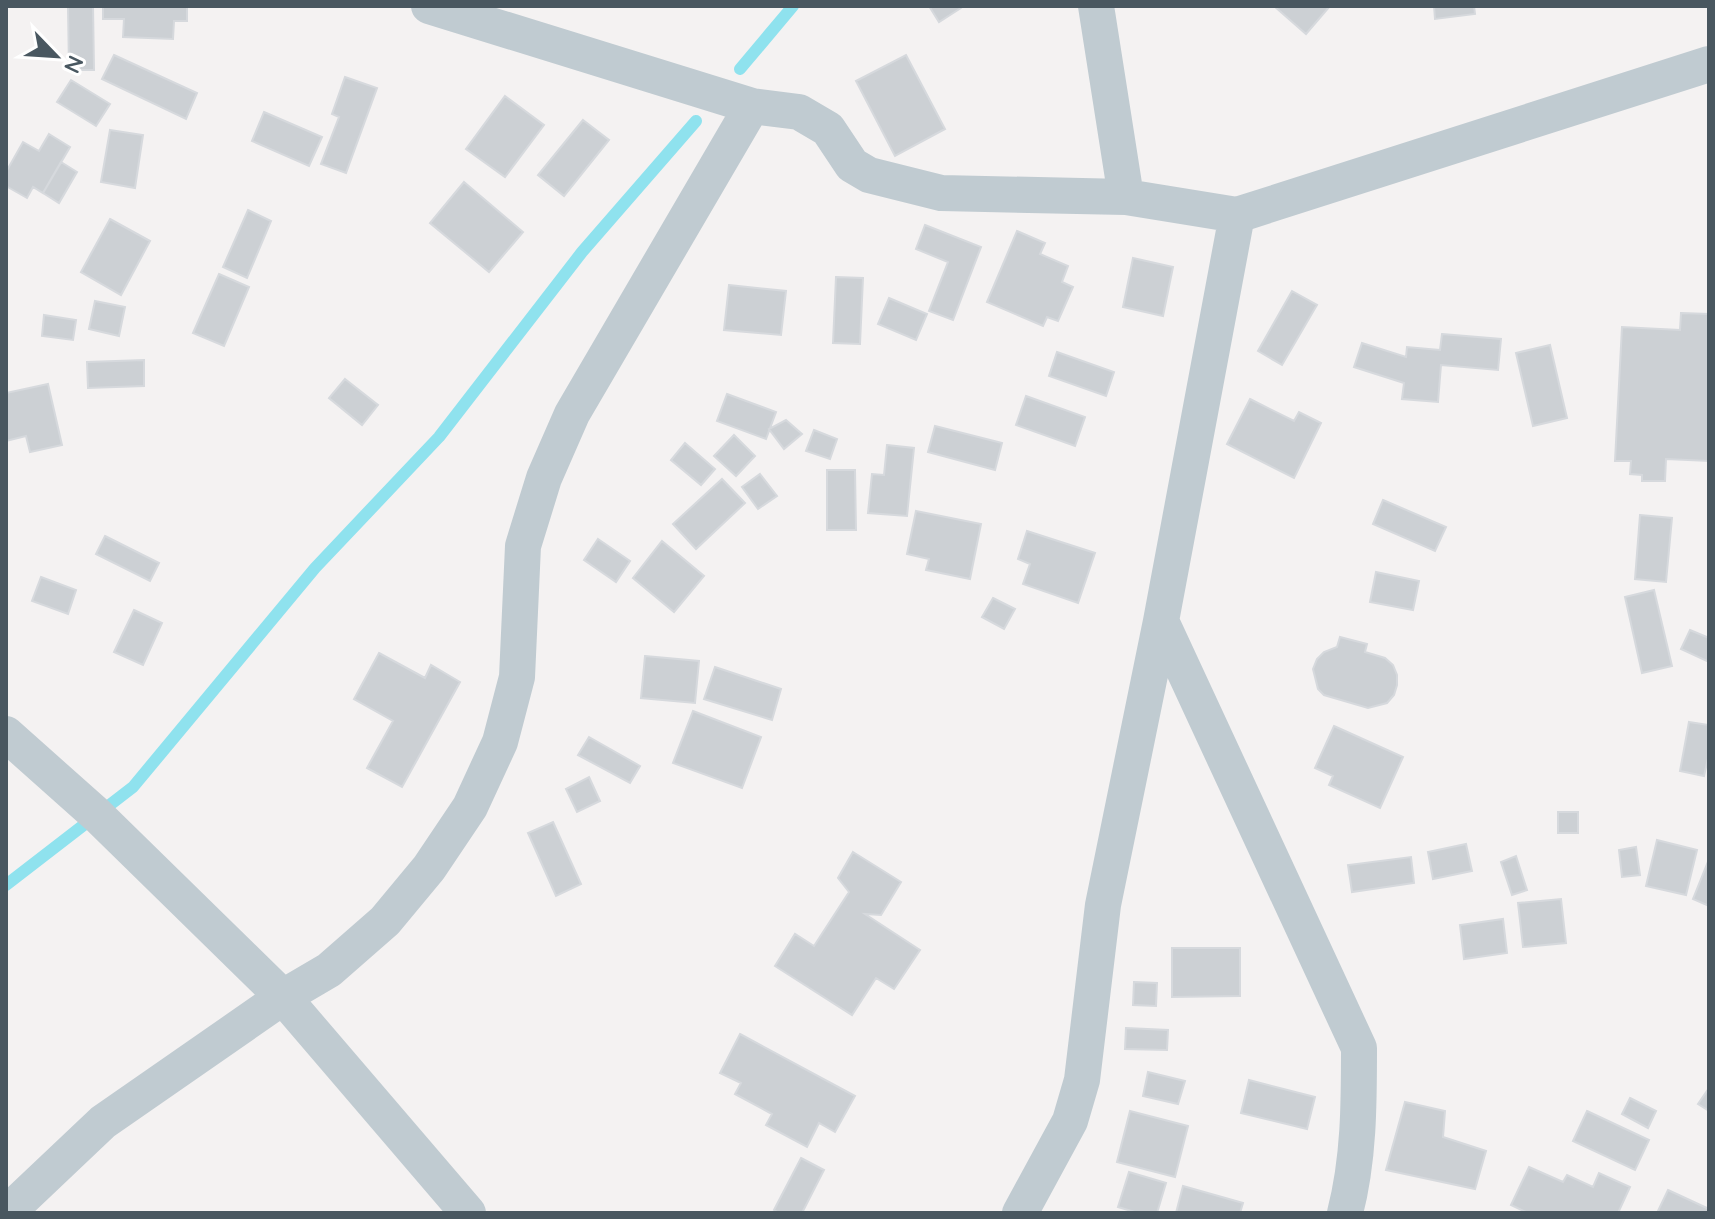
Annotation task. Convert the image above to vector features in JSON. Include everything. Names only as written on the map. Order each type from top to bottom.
[{"type":"street","points":[[429,6],[752,106],[799,112],[828,129],[852,165],[869,175],[941,193],[1126,197],[1237,215],[1709,64]]},
{"type":"street","points":[[1096,6],[1126,197]]},
{"type":"street","points":[[7,1213],[103,1122],[283,997],[329,970],[385,921],[429,868],[470,807],[500,742],[517,677],[523,546],[544,478],[572,414],[752,106]]},
{"type":"street","points":[[1020,1213],[1070,1121],[1082,1080],[1103,905],[1161,621],[1237,215]]},
{"type":"street","points":[[1161,621],[1359,1048],[1359,1111],[1353,1182],[1345,1213]]},
{"type":"street","points":[[6,734],[97,815],[283,997],[468,1213]]},
{"type":"building","points":[[93,6],[94,70],[69,70],[68,7]]},
{"type":"building","points":[[103,6],[187,6],[187,21],[174,21],[173,39],[123,37],[124,19],[103,19]]},
{"type":"building","points":[[929,6],[960,6],[961,8],[939,22]]},
{"type":"building","points":[[1274,6],[1330,6],[1306,34]]},
{"type":"building","points":[[1434,6],[1474,6],[1475,14],[1435,19]]},
{"type":"building","points":[[114,55],[197,93],[186,119],[102,79]]},
{"type":"building","points":[[906,55],[945,129],[895,156],[856,81]]},
{"type":"building","points":[[345,77],[377,88],[346,173],[321,164],[339,117],[332,114]]},
{"type":"building","points":[[71,80],[110,104],[96,126],[57,102]]},
{"type":"building","points":[[505,96],[544,125],[505,177],[466,149]]},
{"type":"building","points":[[264,112],[322,137],[309,166],[252,141]]},
{"type":"building","points":[[583,120],[609,140],[564,196],[538,175]]},
{"type":"building","points":[[110,130],[143,135],[135,188],[101,182]]},
{"type":"building","points":[[49,134],[70,147],[43,193],[33,187],[27,198],[6,186],[6,172],[23,142],[39,151]]},
{"type":"building","points":[[61,162],[77,172],[59,203],[43,193]]},
{"type":"building","points":[[464,182],[523,232],[489,272],[430,223]]},
{"type":"building","points":[[248,210],[271,221],[247,278],[223,267]]},
{"type":"building","points":[[110,219],[150,241],[121,295],[81,272]]},
{"type":"building","points":[[925,225],[981,247],[953,320],[929,311],[948,262],[916,249]]},
{"type":"building","points":[[1017,231],[1045,243],[1040,254],[1068,266],[1062,282],[1073,287],[1058,321],[1047,317],[1043,326],[987,302]]},
{"type":"building","points":[[1133,258],[1173,267],[1163,316],[1123,307]]},
{"type":"building","points":[[219,274],[249,287],[224,346],[193,333]]},
{"type":"building","points":[[836,277],[863,278],[860,344],[833,343]]},
{"type":"building","points":[[729,285],[786,291],[781,335],[724,330]]},
{"type":"building","points":[[1292,291],[1317,305],[1282,365],[1258,351]]},
{"type":"building","points":[[889,298],[927,314],[916,340],[878,324]]},
{"type":"building","points":[[95,301],[125,307],[119,336],[89,329]]},
{"type":"building","points":[[1681,313],[1709,314],[1709,461],[1666,459],[1665,481],[1642,481],[1642,475],[1630,474],[1631,461],[1615,461],[1622,327],[1680,330]]},
{"type":"building","points":[[44,315],[76,320],[73,340],[42,336]]},
{"type":"building","points":[[1442,334],[1501,339],[1498,370],[1441,365],[1438,402],[1402,399],[1404,383],[1354,367],[1362,343],[1406,357],[1407,347],[1440,350]]},
{"type":"building","points":[[1550,345],[1567,418],[1533,426],[1516,353]]},
{"type":"building","points":[[1057,352],[1114,372],[1106,396],[1049,376]]},
{"type":"building","points":[[144,360],[144,386],[88,388],[87,362]]},
{"type":"building","points":[[345,379],[378,405],[362,425],[329,398]]},
{"type":"building","points":[[48,384],[62,445],[30,452],[26,436],[6,441],[6,393]]},
{"type":"building","points":[[727,394],[776,412],[766,439],[717,421]]},
{"type":"building","points":[[1026,396],[1085,417],[1075,446],[1016,425]]},
{"type":"building","points":[[1250,399],[1294,421],[1299,412],[1321,423],[1294,478],[1227,444]]},
{"type":"building","points":[[786,420],[802,434],[784,449],[769,429]]},
{"type":"building","points":[[935,426],[1002,443],[995,470],[928,452]]},
{"type":"building","points":[[814,430],[837,439],[830,459],[806,451]]},
{"type":"building","points":[[734,435],[755,456],[736,476],[714,456]]},
{"type":"building","points":[[685,443],[715,469],[701,485],[671,460]]},
{"type":"building","points":[[887,445],[914,448],[907,516],[868,513],[872,474],[884,475]]},
{"type":"building","points":[[827,470],[855,470],[856,530],[827,530]]},
{"type":"building","points":[[760,474],[777,496],[758,509],[742,487]]},
{"type":"building","points":[[722,479],[745,503],[696,549],[673,524]]},
{"type":"building","points":[[1383,500],[1446,527],[1435,551],[1373,524]]},
{"type":"building","points":[[916,511],[981,524],[970,579],[926,570],[929,559],[907,554]]},
{"type":"building","points":[[1640,515],[1672,518],[1666,582],[1635,579]]},
{"type":"building","points":[[1027,531],[1095,553],[1078,603],[1023,584],[1030,564],[1018,559]]},
{"type":"building","points":[[105,536],[159,563],[150,581],[96,554]]},
{"type":"building","points":[[598,539],[630,561],[616,582],[584,560]]},
{"type":"building","points":[[662,541],[704,576],[674,612],[633,578]]},
{"type":"building","points":[[1376,572],[1419,581],[1413,610],[1370,602]]},
{"type":"building","points":[[41,577],[76,590],[68,614],[32,601]]},
{"type":"building","points":[[1654,590],[1672,666],[1642,673],[1625,597]]},
{"type":"building","points":[[993,598],[1015,609],[1004,629],[982,617]]},
{"type":"building","points":[[134,610],[162,623],[143,665],[114,652]]},
{"type":"building","points":[[1690,630],[1709,638],[1709,662],[1681,649]]},
{"type":"building","points":[[1340,637],[1367,644],[1365,652],[1385,658],[1393,665],[1397,685],[1387,703],[1368,708],[1324,695],[1318,689],[1313,669],[1317,659],[1324,652],[1337,647]]},
{"type":"building","points":[[379,653],[425,678],[431,665],[460,682],[402,787],[367,768],[393,721],[354,699]]},
{"type":"building","points":[[645,656],[699,661],[695,703],[641,698]]},
{"type":"building","points":[[715,667],[781,689],[772,720],[704,699]]},
{"type":"building","points":[[693,711],[761,737],[742,788],[673,763]]},
{"type":"building","points":[[1689,722],[1709,725],[1709,754],[1704,776],[1680,771]]},
{"type":"building","points":[[1334,726],[1403,757],[1380,808],[1329,785],[1333,776],[1315,768]]},
{"type":"building","points":[[589,737],[640,766],[630,783],[578,755]]},
{"type":"building","points":[[589,777],[600,801],[577,812],[566,789]]},
{"type":"building","points":[[1558,812],[1578,812],[1578,833],[1558,833]]},
{"type":"building","points":[[553,822],[581,884],[556,896],[528,833]]},
{"type":"building","points":[[1657,840],[1697,850],[1686,895],[1646,886]]},
{"type":"building","points":[[1466,844],[1472,871],[1433,879],[1428,852]]},
{"type":"building","points":[[1636,847],[1640,875],[1622,877],[1619,850]]},
{"type":"building","points":[[853,852],[901,882],[881,915],[865,914],[920,950],[894,989],[876,978],[852,1015],[775,966],[795,934],[814,946],[849,892],[838,878]]},
{"type":"building","points":[[1516,856],[1527,890],[1512,895],[1501,862]]},
{"type":"building","points":[[1411,857],[1414,883],[1352,892],[1348,865]]},
{"type":"building","points":[[1709,859],[1709,906],[1693,899]]},
{"type":"building","points":[[1561,899],[1566,943],[1523,947],[1518,903]]},
{"type":"building","points":[[1503,919],[1507,953],[1464,959],[1460,925]]},
{"type":"building","points":[[1172,948],[1240,948],[1240,996],[1172,997]]},
{"type":"building","points":[[1134,982],[1157,983],[1156,1006],[1133,1005]]},
{"type":"building","points":[[1126,1028],[1168,1030],[1167,1050],[1125,1049]]},
{"type":"building","points":[[740,1034],[855,1096],[835,1132],[819,1123],[807,1147],[766,1125],[772,1114],[735,1094],[741,1083],[720,1073]]},
{"type":"building","points":[[1148,1072],[1185,1081],[1178,1104],[1143,1096]]},
{"type":"building","points":[[1249,1080],[1315,1097],[1307,1129],[1241,1113]]},
{"type":"building","points":[[1709,1088],[1709,1111],[1698,1104]]},
{"type":"building","points":[[1630,1098],[1656,1111],[1648,1128],[1622,1114]]},
{"type":"building","points":[[1405,1102],[1445,1111],[1443,1137],[1486,1151],[1475,1189],[1386,1170]]},
{"type":"building","points":[[1130,1111],[1188,1126],[1175,1177],[1117,1162]]},
{"type":"building","points":[[1587,1111],[1649,1140],[1635,1170],[1573,1141]]},
{"type":"building","points":[[801,1158],[824,1170],[802,1213],[779,1213],[774,1210]]},
{"type":"building","points":[[1529,1167],[1563,1182],[1567,1175],[1593,1187],[1599,1173],[1630,1187],[1618,1213],[1528,1213],[1511,1205]]},
{"type":"building","points":[[1129,1172],[1166,1183],[1157,1213],[1138,1213],[1118,1207]]},
{"type":"building","points":[[1183,1186],[1243,1203],[1240,1213],[1176,1213]]},
{"type":"building","points":[[1668,1190],[1709,1209],[1709,1213],[1657,1213]]},
{"type":"waterway","points":[[740,69],[793,6]]},
{"type":"waterway","points":[[6,885],[133,787],[315,568],[439,437],[582,252],[696,121]]}]
